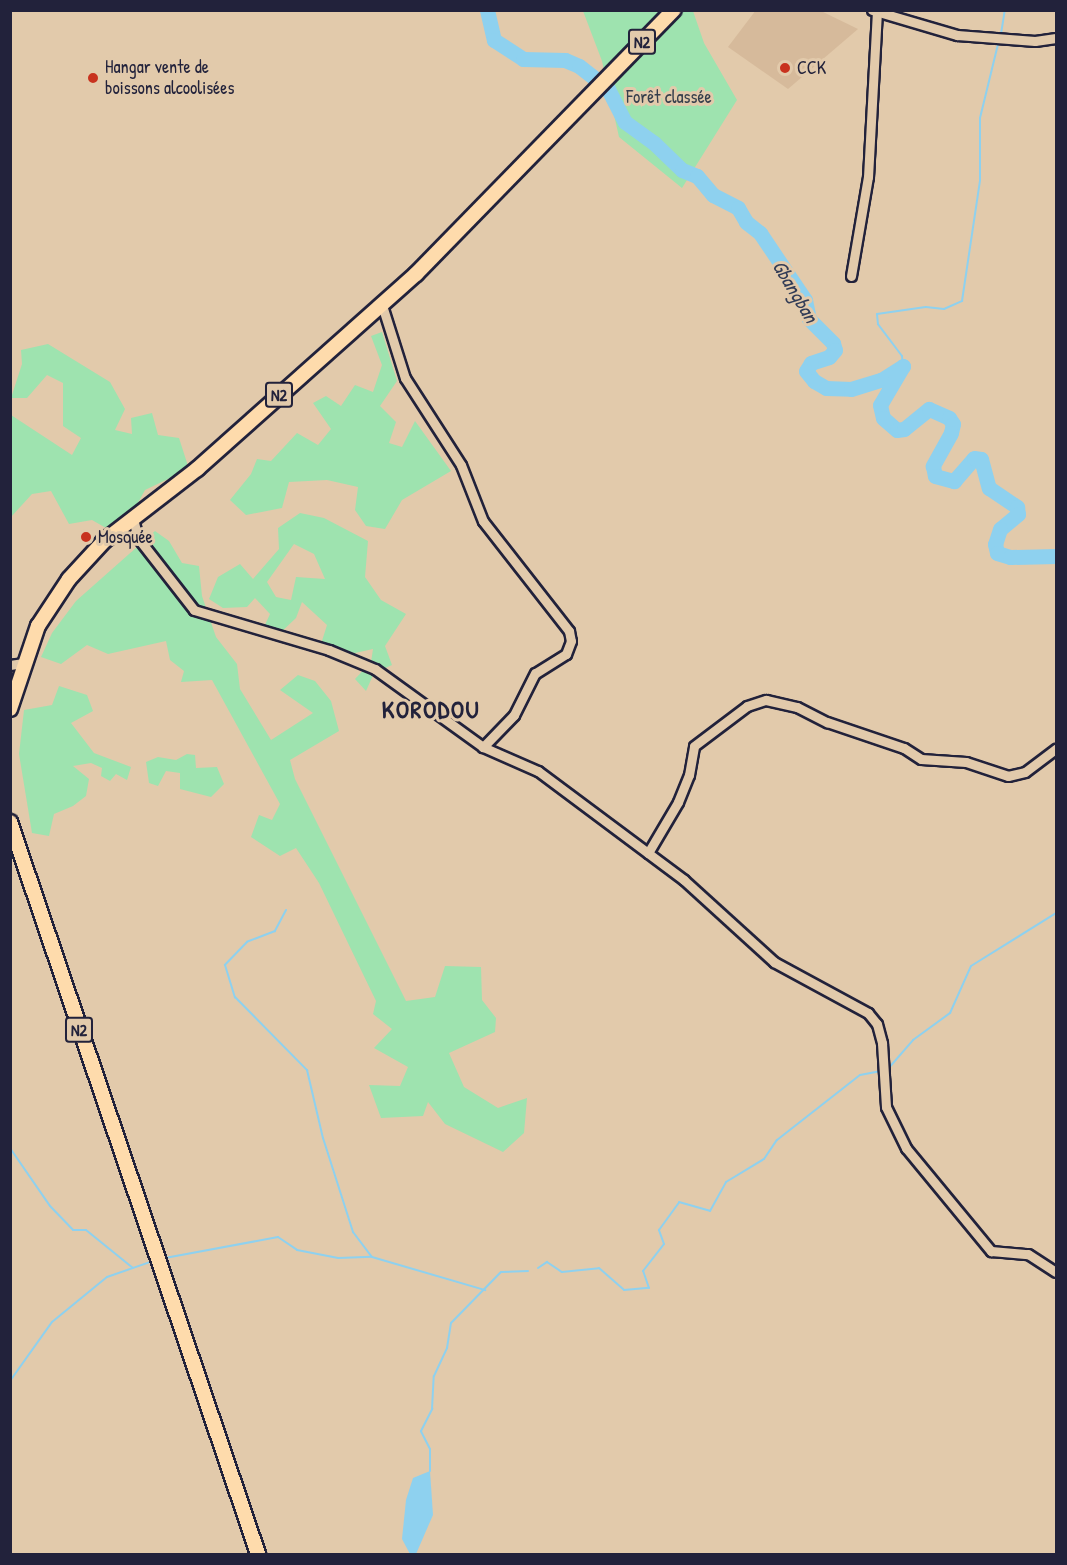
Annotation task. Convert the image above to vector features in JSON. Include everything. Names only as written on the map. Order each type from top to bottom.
[{"type":"highway","name":"N2","points":[[10,709],[16,664],[69,579],[133,519],[197,469],[381,302],[416,274],[674,10]]},
{"type":"highway","name":"N2","points":[[10,822],[258,1554]]},
{"type":"street","points":[[851,276],[868,177],[875,11],[957,35],[1056,38]]},
{"type":"street","points":[[381,302],[405,378],[460,465],[483,520],[569,631],[571,641],[566,654],[535,673],[514,715],[483,747]]},
{"type":"street","points":[[133,519],[138,538],[194,610],[329,650],[375,669],[483,747],[538,771],[699,893],[774,962],[868,1012],[877,1024],[882,1043],[886,1107],[906,1148],[990,1251],[1028,1254],[1056,1272]]},
{"type":"street","points":[[648,853],[678,802],[689,775],[694,746],[747,706],[766,700],[798,707],[827,722],[904,748],[921,759],[966,762],[1008,776],[1025,772],[1056,749]]},
{"type":"shaded area","name":"CCK","points":[[756,10],[821,11],[858,29],[788,89],[728,47]]},
{"type":"green space","name":"Forêt classée","points":[[583,11],[693,11],[704,43],[737,100],[682,188],[619,137],[602,61]]},
{"type":"green space","points":[[382,332],[397,381],[380,406],[396,422],[389,443],[402,447],[415,421],[451,471],[402,500],[385,529],[366,526],[355,510],[358,487],[327,480],[289,482],[282,508],[246,515],[230,500],[251,474],[257,459],[271,461],[297,433],[318,445],[331,429],[313,403],[326,396],[341,406],[355,385],[373,392],[382,365],[371,336]]},
{"type":"green space","points":[[48,344],[110,382],[125,409],[115,430],[132,434],[131,418],[152,413],[158,435],[179,438],[189,469],[145,490],[133,512],[106,528],[92,520],[69,524],[51,491],[32,494],[11,517],[11,415],[72,455],[81,438],[63,426],[63,383],[47,375],[27,398],[11,398],[22,364],[21,350]]},
{"type":"green space","points":[[300,513],[324,518],[368,541],[365,577],[381,600],[406,614],[385,646],[392,665],[374,673],[366,691],[355,679],[371,662],[373,649],[355,653],[329,650],[321,644],[327,625],[302,602],[296,618],[278,635],[264,627],[270,614],[255,598],[247,607],[223,608],[209,599],[218,577],[240,564],[253,579],[279,549],[278,528]],"holes":[[[294,544],[314,554],[325,579],[296,577],[291,600],[276,597],[267,582]]]},
{"type":"green space","points":[[155,531],[169,541],[182,563],[199,566],[202,596],[216,637],[237,664],[240,689],[271,740],[313,713],[280,690],[298,675],[315,681],[331,701],[339,731],[290,760],[295,779],[406,1001],[435,997],[445,966],[481,967],[482,1000],[496,1018],[495,1032],[449,1053],[464,1087],[498,1108],[527,1098],[524,1133],[503,1152],[445,1124],[428,1102],[423,1116],[381,1118],[369,1085],[400,1086],[408,1067],[374,1048],[392,1029],[373,1014],[376,1001],[319,883],[296,848],[280,856],[251,837],[259,815],[272,820],[280,804],[212,680],[181,682],[184,671],[170,660],[166,641],[108,654],[87,645],[61,664],[41,657],[52,633],[76,601]]},
{"type":"green space","points":[[59,686],[87,695],[93,711],[71,723],[94,753],[131,767],[127,780],[116,774],[110,781],[101,776],[102,768],[91,763],[73,766],[89,779],[86,796],[73,806],[54,814],[49,836],[32,833],[19,754],[24,710],[52,705]]},
{"type":"green space","points":[[187,754],[195,755],[196,768],[217,767],[224,784],[211,797],[180,789],[180,773],[166,771],[158,786],[149,783],[146,762],[158,757],[176,760]]},
{"type":"water","points":[[430,1471],[433,1515],[416,1554],[410,1554],[402,1539],[406,1500],[413,1478]]},
{"type":"waterway","name":"Gbangban","points":[[487,10],[494,40],[523,59],[565,60],[579,66],[608,89],[625,122],[654,143],[682,170],[697,176],[713,195],[738,208],[746,222],[760,233],[805,300],[809,319],[833,343],[835,350],[829,357],[811,363],[806,371],[814,381],[826,388],[851,389],[881,380],[903,366],[880,405],[883,418],[897,430],[904,429],[929,409],[949,418],[953,424],[951,433],[933,466],[935,476],[954,481],[974,458],[981,459],[989,488],[1017,507],[1018,514],[1000,529],[995,544],[997,553],[1010,557],[1056,556]]},
{"type":"waterway","points":[[1001,34],[1005,10]]},
{"type":"waterway","points":[[903,366],[902,356],[878,324],[877,314],[926,307],[944,309],[962,301],[980,180],[980,118],[999,40]]},
{"type":"waterway","points":[[286,910],[275,931],[247,942],[225,965],[235,997],[307,1070],[323,1138],[353,1232],[371,1256]]},
{"type":"waterway","points":[[887,1070],[913,1040],[950,1013],[971,966],[1056,913]]},
{"type":"waterway","points":[[538,1268],[547,1262],[562,1272],[599,1268],[624,1290],[649,1288],[643,1271],[664,1244],[659,1230],[679,1202],[710,1211],[726,1182],[764,1159],[777,1140],[860,1075],[880,1071]]},
{"type":"waterway","points":[[10,1148],[50,1206],[73,1230],[86,1230],[133,1268]]},
{"type":"waterway","points":[[165,1258],[278,1237],[297,1250],[338,1258],[372,1257],[485,1290]]},
{"type":"waterway","points":[[10,1381],[52,1322],[107,1277],[153,1261]]},
{"type":"waterway","points":[[430,1471],[430,1449],[421,1431],[432,1409],[434,1376],[447,1348],[451,1323],[501,1272],[528,1271]]},
{"type":"place","name":"CCK","points":[[785,68]]},
{"type":"place","name":"Hangar vente de boissons alcoolisées","points":[[93,78]]},
{"type":"place","name":"Mosquée","points":[[86,537]]},
{"type":"district","name":"KORODOU","points":[[431,710]]}]
